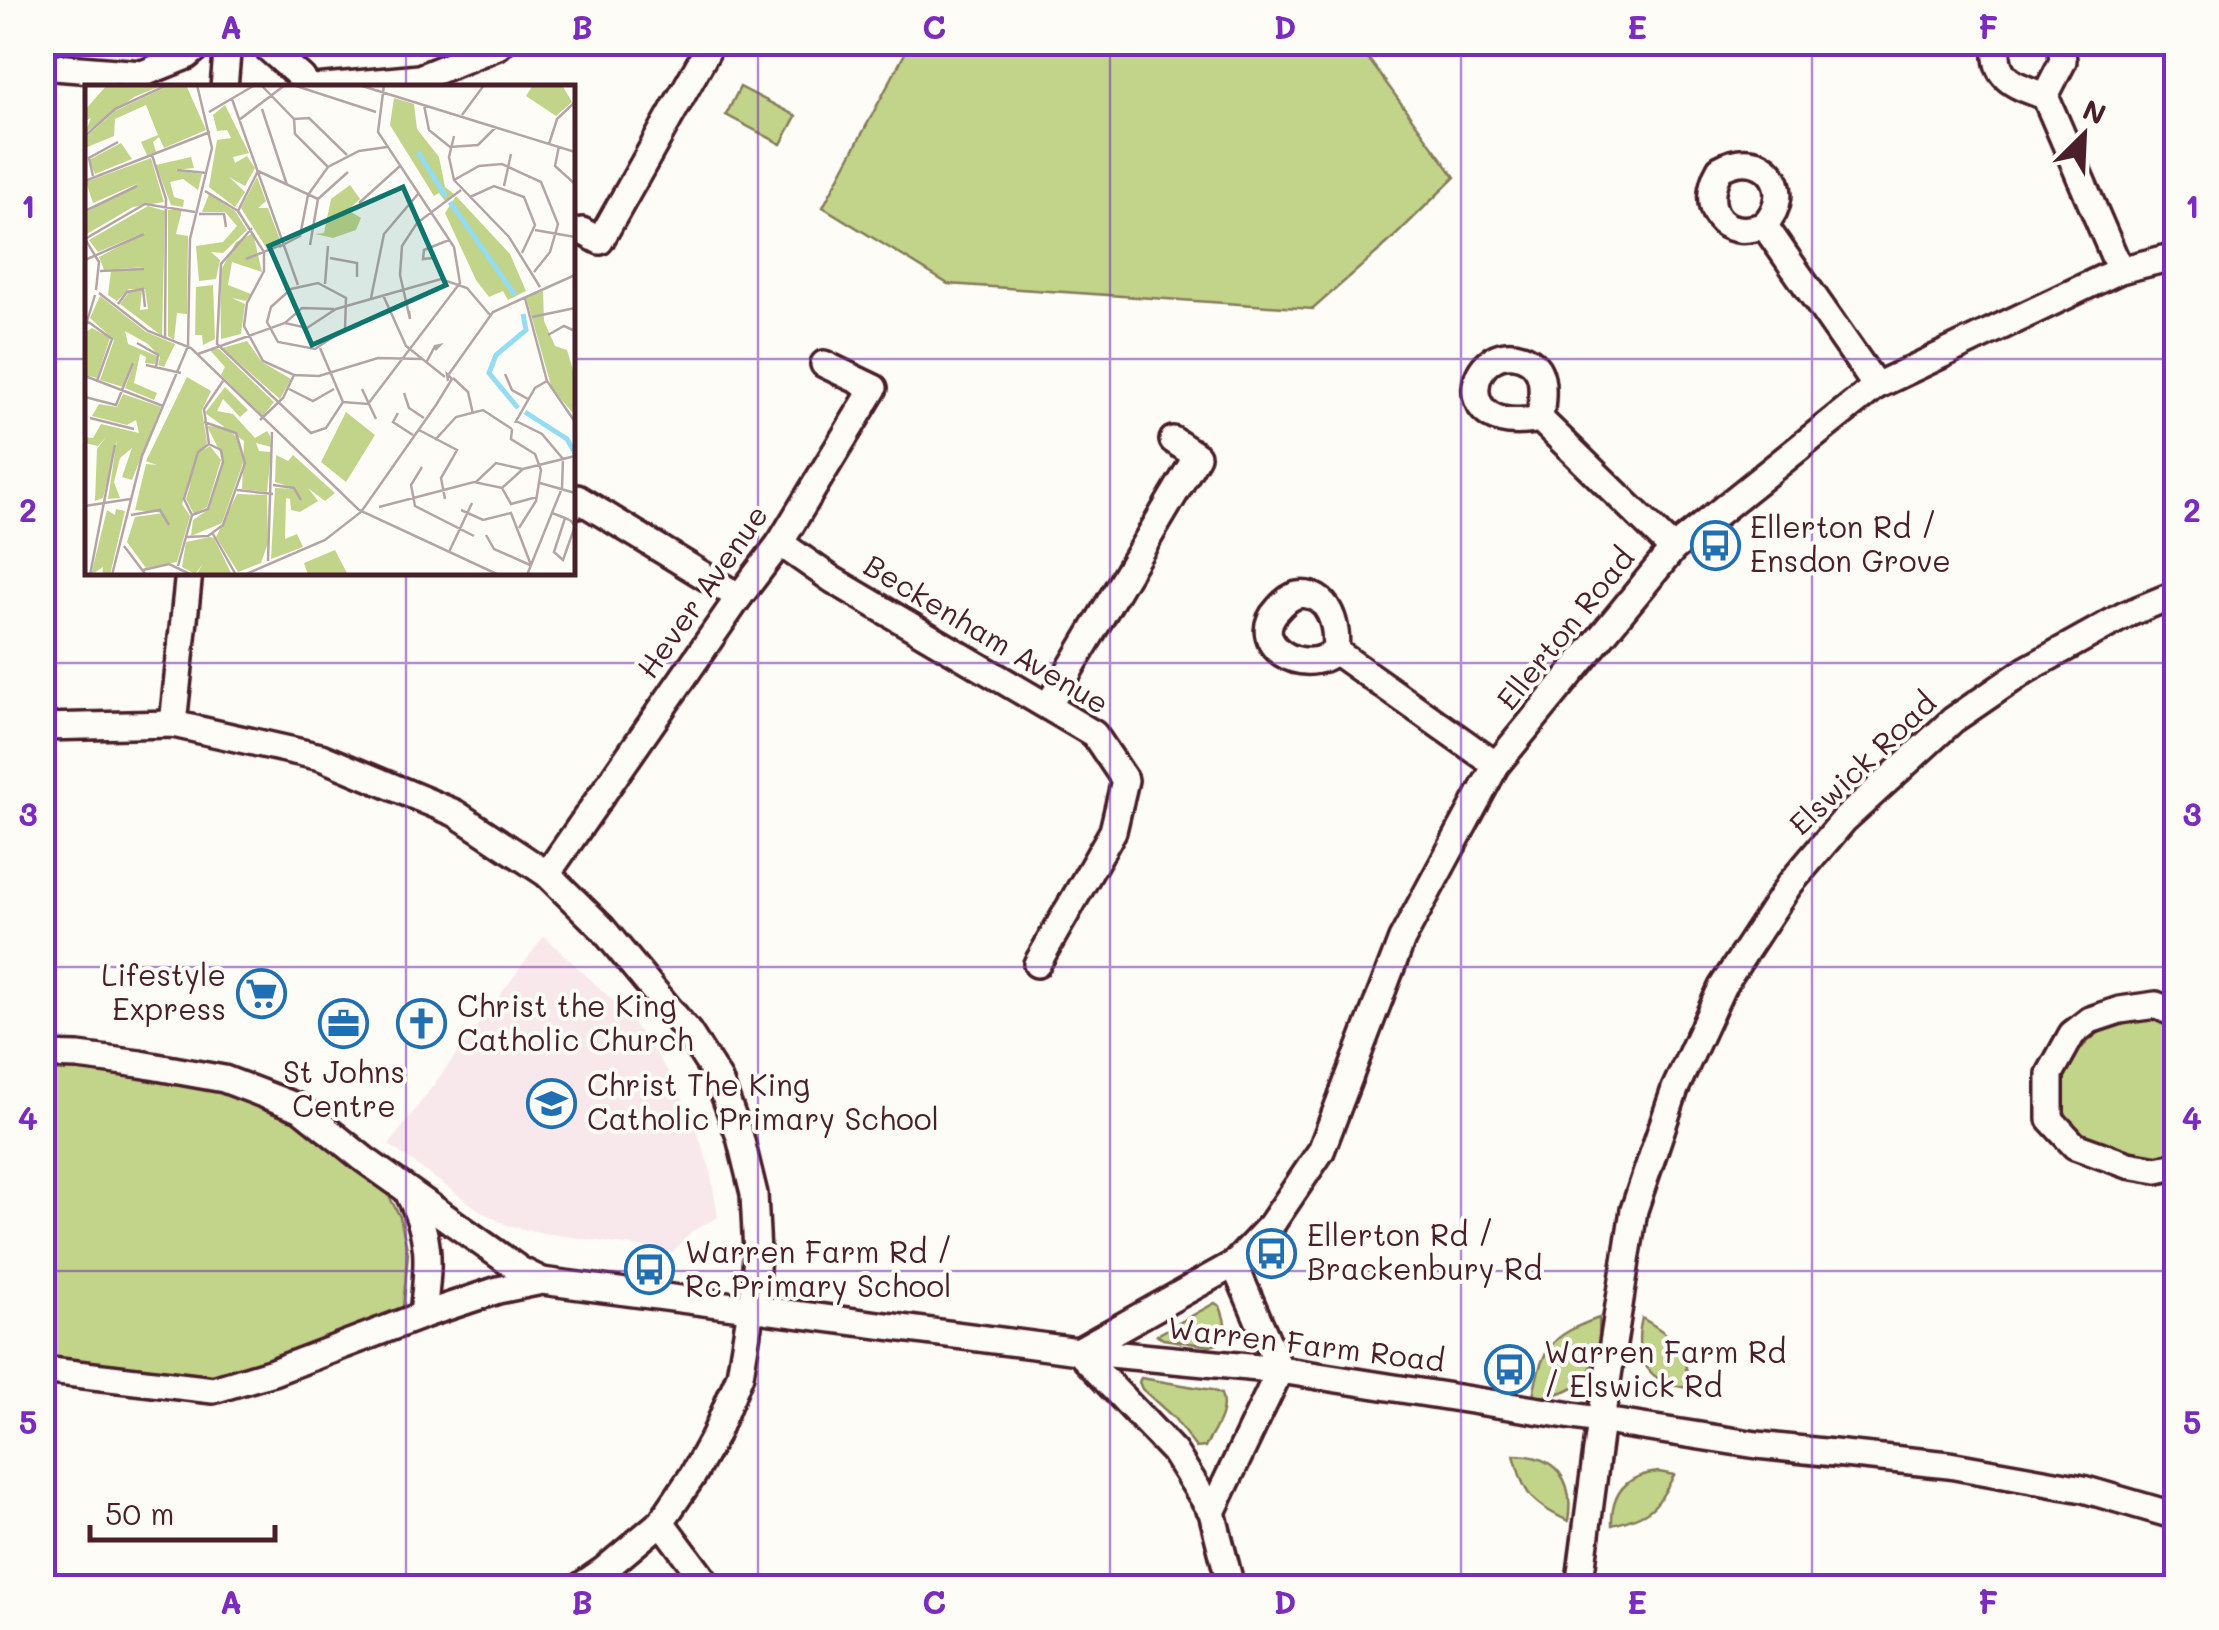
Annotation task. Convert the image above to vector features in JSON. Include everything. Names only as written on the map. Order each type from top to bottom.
[{"type":"street","points":[[142,74],[187,56],[204,42]]},
{"type":"street","points":[[224,85],[228,42]]},
{"type":"street","points":[[261,42],[309,85]]},
{"type":"street","points":[[344,85],[419,78],[502,42]]},
{"type":"street","points":[[582,231],[600,241],[712,42]]},
{"type":"street","points":[[1998,42],[1997,62],[2002,74],[2011,84],[2045,96],[2120,270]]},
{"type":"street","points":[[2045,96],[2063,61],[2061,42]]},
{"type":"street","points":[[42,66],[142,74],[162,85]]},
{"type":"street","points":[[1764,225],[1876,386]]},
{"type":"street","name":"Ellerton Road","points":[[1078,1351],[1234,1264],[1271,1226],[1321,1151],[1402,938],[1496,766],[1674,549],[1876,386],[2120,270],[2176,256]]},
{"type":"street","name":"Hever Avenue","points":[[547,874],[780,543],[874,388],[824,364]]},
{"type":"street","points":[[1540,418],[1674,549]]},
{"type":"street","points":[[1048,706],[1197,456],[1173,440]]},
{"type":"street","points":[[575,500],[739,598]]},
{"type":"street","name":"Beckenham Avenue","points":[[780,543],[833,580],[1094,734],[1125,780],[1113,831],[1037,964]]},
{"type":"street","points":[[174,724],[189,575]]},
{"type":"street","name":"Elswick Road","points":[[1580,1588],[1634,1210],[1674,1089],[1722,987],[1788,885],[1844,820],[1953,720],[2026,670],[2125,615],[2176,594]]},
{"type":"street","points":[[1336,652],[1496,766]]},
{"type":"street","points":[[42,727],[174,724],[321,757],[455,814],[547,874],[602,928],[689,1033],[718,1080],[740,1137],[754,1194],[757,1253],[740,1375],[715,1435],[661,1522],[578,1588]]},
{"type":"street","points":[[2176,1014],[2156,1005],[2120,1010],[2090,1020],[2072,1034],[2050,1074],[2050,1119],[2074,1146],[2128,1165],[2156,1170],[2176,1166]]},
{"type":"street","name":"Warren Farm Road","points":[[42,1055],[140,1064],[224,1079],[300,1108],[406,1190],[542,1282]]},
{"type":"street","points":[[406,1190],[420,1216],[428,1256],[423,1315]]},
{"type":"street","points":[[1212,1512],[1280,1370],[1234,1264]]},
{"type":"street","name":"Warren Farm Road","points":[[42,1370],[213,1390],[498,1290],[542,1282],[1078,1351],[1280,1370],[1757,1445],[1949,1465],[2082,1489],[2176,1516]]},
{"type":"street","points":[[1078,1351],[1174,1452],[1212,1512],[1228,1588]]},
{"type":"street","points":[[661,1522],[710,1588]]},
{"type":"shaded area","name":"Christ The King Catholic Primary School","points":[[544,936],[623,1010],[676,1084],[695,1126],[710,1169],[718,1217],[692,1231],[673,1252],[507,1225],[482,1212],[389,1145]]},
{"type":"green space","points":[[911,42],[1357,43],[1455,177],[1313,309],[948,284],[823,207]]},
{"type":"green space","points":[[740,87],[796,116],[781,144],[726,115]]},
{"type":"green space","points":[[2152,1017],[2176,1022],[2176,1154],[2156,1159],[2104,1148],[2079,1136],[2067,1119],[2061,1088],[2072,1060],[2094,1036],[2121,1021]]},
{"type":"green space","points":[[43,1068],[141,1076],[218,1090],[289,1117],[387,1192],[400,1217],[408,1253],[403,1308],[262,1364],[209,1377],[43,1358]]},
{"type":"green space","points":[[1215,1303],[1220,1306],[1225,1326],[1217,1344],[1163,1339],[1157,1335]]},
{"type":"green space","points":[[1599,1318],[1597,1350],[1586,1375],[1565,1391],[1533,1397],[1540,1366],[1551,1345],[1570,1330]]},
{"type":"green space","points":[[1642,1318],[1677,1345],[1690,1388],[1663,1381],[1646,1367],[1639,1345]]},
{"type":"green space","points":[[1141,1378],[1221,1394],[1221,1415],[1205,1447],[1196,1448],[1174,1418],[1142,1389]]},
{"type":"green space","points":[[1514,1455],[1541,1460],[1559,1473],[1568,1493],[1568,1521],[1531,1496]]},
{"type":"green space","points":[[1659,1472],[1674,1475],[1657,1503],[1635,1518],[1612,1525],[1614,1504],[1623,1488],[1638,1477]]},
{"type":"place","name":"Ellerton Rd / Ensdon Grove","points":[[1715,545]]},
{"type":"place","name":"Lifestyle Express","points":[[261,993]]},
{"type":"place","name":"St Johns Centre","points":[[344,1024]]},
{"type":"place","name":"Christ the King Catholic Church","points":[[422,1024]]},
{"type":"place","name":"Christ The King Catholic Primary School","points":[[552,1103]]},
{"type":"place","name":"Ellerton Rd / Brackenbury Rd","points":[[1272,1253]]},
{"type":"place","name":"Warren Farm Rd / Rc Primary School","points":[[650,1270]]},
{"type":"place","name":"Warren Farm Rd / Elswick Rd","points":[[1509,1370]]}]
